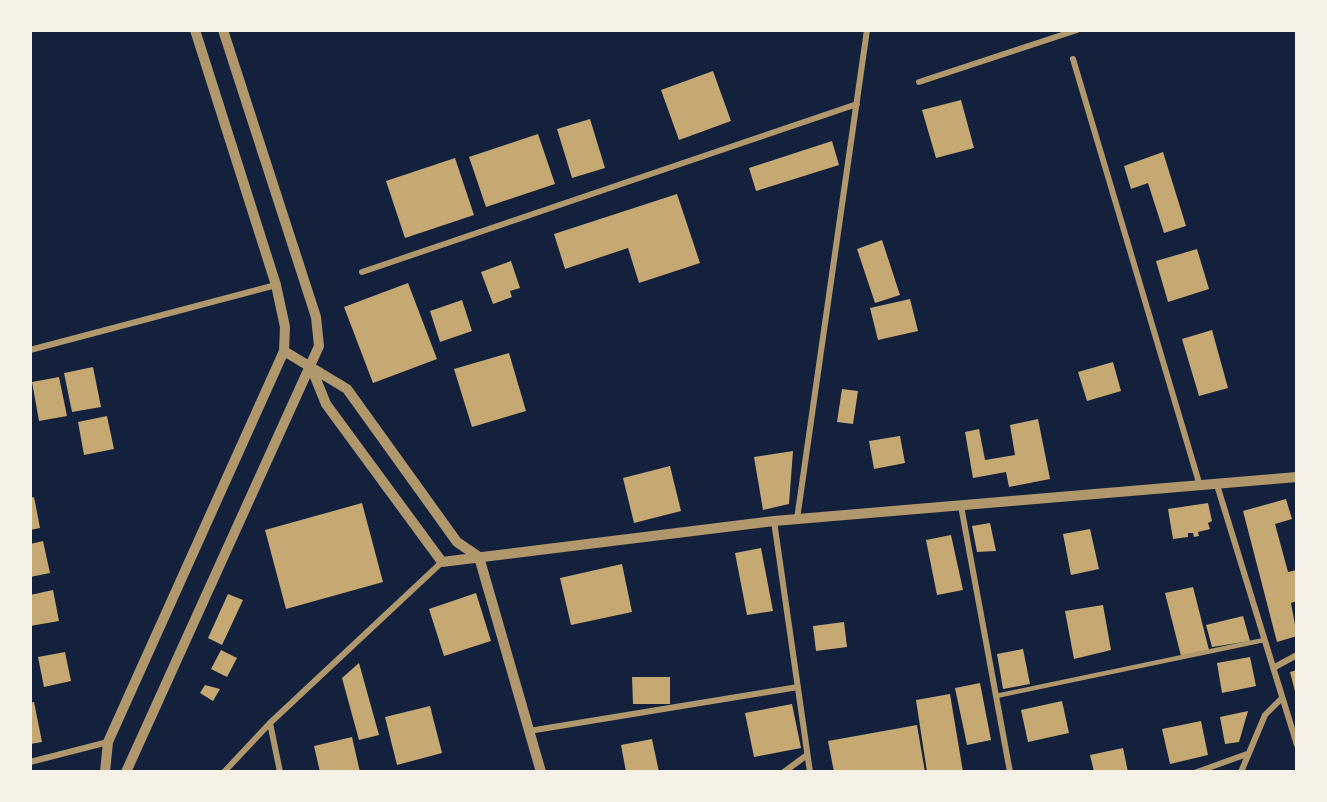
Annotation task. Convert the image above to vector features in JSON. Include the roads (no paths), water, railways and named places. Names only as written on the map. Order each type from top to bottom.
[{"type":"street","points":[[105,772],[108,742],[284,351],[285,327],[276,285],[195,30]]},
{"type":"street","points":[[126,772],[319,346],[316,317],[223,30]]},
{"type":"street","points":[[797,519],[867,30]]},
{"type":"street","points":[[920,82],[1077,30]]},
{"type":"street","points":[[1073,59],[1200,487]]},
{"type":"street","points":[[362,272],[857,105]]},
{"type":"street","points":[[30,350],[276,285]]},
{"type":"street","points":[[284,351],[347,388],[457,542],[479,557],[541,772]]},
{"type":"street","points":[[311,367],[326,404],[442,562]]},
{"type":"street","points":[[224,772],[270,723],[442,562],[774,521],[1200,487],[1297,477]]},
{"type":"street","points":[[1217,485],[1297,745]]},
{"type":"street","points":[[961,506],[1010,772]]},
{"type":"street","points":[[774,521],[810,772]]},
{"type":"street","points":[[1273,668],[1297,655]]},
{"type":"street","points":[[528,731],[798,687]]},
{"type":"street","points":[[1241,772],[1265,715],[1282,698]]},
{"type":"street","points":[[270,723],[280,772]]},
{"type":"street","points":[[30,762],[108,742]]},
{"type":"street","points":[[784,772],[807,754]]},
{"type":"street","points":[[1197,772],[1247,754]]},
{"type":"lane","points":[[996,696],[1264,640]]}]
